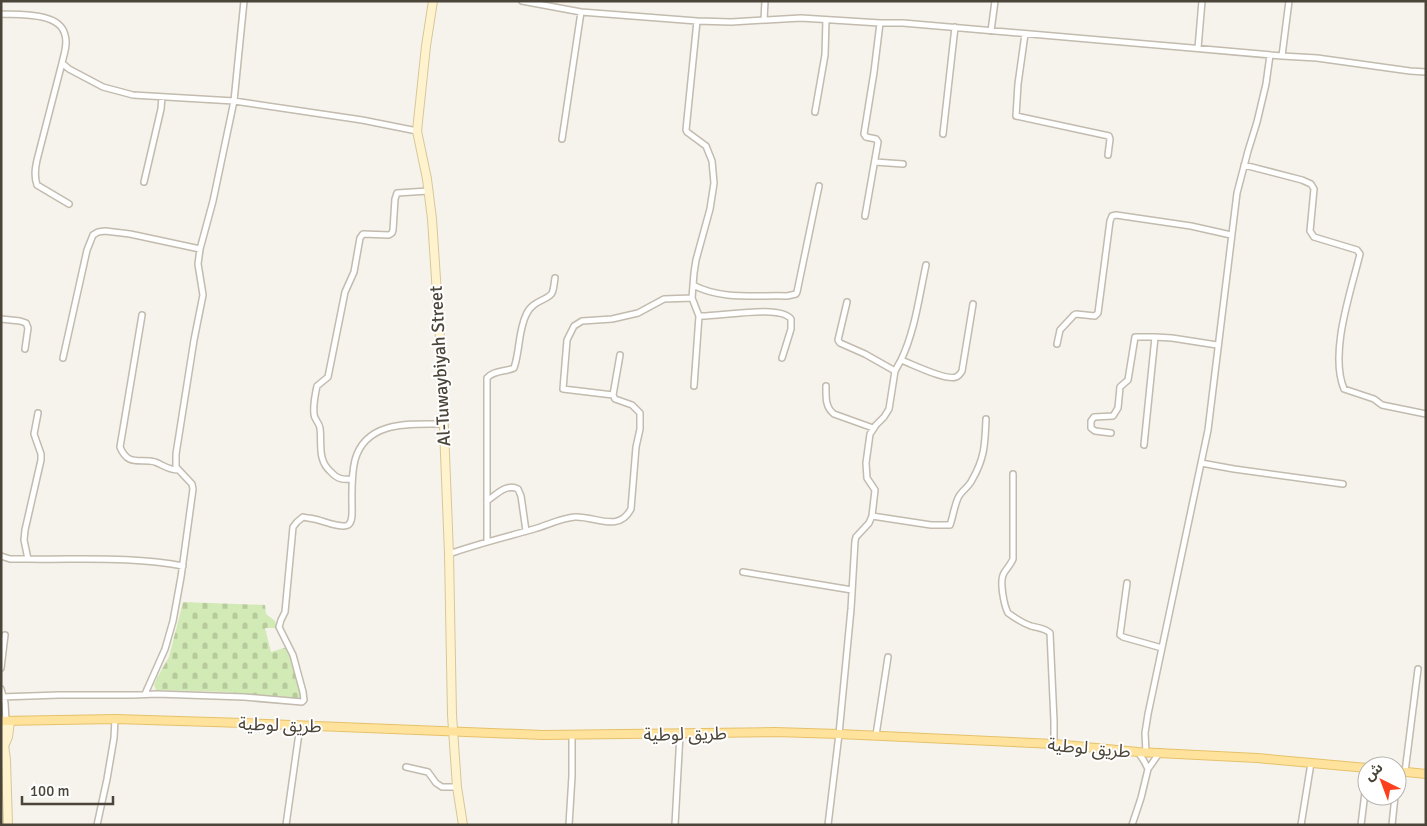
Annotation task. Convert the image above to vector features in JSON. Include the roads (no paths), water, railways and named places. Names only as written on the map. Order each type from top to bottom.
[{"type":"main road","name":"طريق لوطية","points":[[5,721],[115,719],[572,736],[775,732],[876,735],[1054,744],[1357,767]]},
{"type":"main road","points":[[1407,772],[1426,774]]},
{"type":"street","points":[[144,694],[168,641],[183,566],[193,489],[192,484],[178,470],[175,463],[194,340],[203,296],[198,264],[200,249],[213,201],[234,101],[244,1]]},
{"type":"street","name":"Al-Tuwaybiyah Street","points":[[433,1],[417,131],[432,219],[441,354],[449,554],[452,715],[463,825]]},
{"type":"street","points":[[522,1],[581,12],[697,21],[731,22],[801,18],[955,27],[1317,58],[1426,72]]},
{"type":"street","points":[[764,20],[766,1]]},
{"type":"street","points":[[991,31],[995,1]]},
{"type":"street","points":[[1198,48],[1202,1]]},
{"type":"street","points":[[1282,56],[1289,1]]},
{"type":"street","points":[[562,139],[581,12]]},
{"type":"street","points":[[1,14],[44,17],[52,20],[65,33],[66,44],[37,160],[35,180],[37,185],[70,204]]},
{"type":"street","points":[[815,112],[825,55],[826,20]]},
{"type":"street","points":[[694,386],[699,316],[692,298],[693,285],[696,260],[710,208],[714,182],[712,161],[706,146],[686,130],[697,21]]},
{"type":"street","points":[[865,216],[878,142],[876,139],[866,137],[864,134],[880,23]]},
{"type":"street","points":[[943,134],[955,27]]},
{"type":"street","points":[[1025,34],[1018,84],[1016,116],[1109,136],[1108,155]]},
{"type":"street","points":[[1148,769],[1142,752],[1148,714],[1208,430],[1237,193],[1257,122],[1266,84],[1270,55]]},
{"type":"street","points":[[62,63],[69,69],[103,87],[133,95],[234,101],[362,120],[417,131]]},
{"type":"street","points":[[144,182],[162,98]]},
{"type":"street","points":[[875,162],[902,164]]},
{"type":"street","points":[[1244,165],[1311,184],[1314,189],[1311,234],[1314,237],[1357,250],[1360,254],[1347,305],[1338,356],[1341,381],[1344,389],[1374,399],[1382,405],[1426,414]]},
{"type":"street","points":[[693,285],[706,292],[721,294],[787,296],[796,294],[818,186]]},
{"type":"street","points":[[352,479],[337,478],[326,468],[321,458],[320,429],[314,415],[316,386],[328,377],[345,292],[354,272],[360,238],[363,234],[392,234],[397,193],[428,192]]},
{"type":"street","points":[[1057,344],[1060,330],[1074,315],[1095,316],[1098,313],[1112,216],[1153,220],[1231,235]]},
{"type":"street","points":[[63,358],[87,250],[93,235],[104,231],[130,234],[200,249]]},
{"type":"street","points":[[828,825],[839,734],[856,536],[869,523],[872,516],[875,490],[868,478],[866,463],[870,434],[889,409],[895,371],[906,349],[914,322],[926,265]]},
{"type":"street","points":[[487,541],[487,378],[497,371],[514,368],[521,329],[526,314],[533,304],[552,294],[555,278]]},
{"type":"street","points":[[449,554],[487,541],[574,517],[584,517],[602,522],[618,522],[629,514],[636,446],[640,429],[640,413],[632,405],[617,400],[613,395],[563,389],[568,340],[574,326],[582,321],[612,319],[638,314],[664,299],[692,298]]},
{"type":"street","points":[[846,302],[838,340],[840,343],[865,354],[895,371]]},
{"type":"street","points":[[901,360],[925,370],[956,378],[962,371],[973,304]]},
{"type":"street","points":[[699,316],[712,317],[760,311],[781,312],[787,315],[792,319],[791,329],[782,358]]},
{"type":"street","points":[[142,315],[120,447],[122,453],[132,460],[157,463],[164,467],[178,470]]},
{"type":"street","points":[[1,319],[26,323],[28,328],[25,349]]},
{"type":"street","points":[[1111,433],[1092,430],[1091,421],[1094,417],[1113,416],[1118,411],[1120,386],[1128,380],[1135,337],[1172,338],[1217,345]]},
{"type":"street","points":[[1144,445],[1155,337]]},
{"type":"street","points":[[613,395],[620,355]]},
{"type":"street","points":[[826,386],[826,403],[830,411],[873,428]]},
{"type":"street","points":[[28,559],[24,540],[25,530],[41,460],[41,454],[34,434],[38,413]]},
{"type":"street","points":[[872,516],[931,525],[950,525],[958,498],[971,482],[982,461],[986,419]]},
{"type":"street","points":[[2,697],[200,694],[304,701],[293,655],[279,627],[285,612],[293,527],[302,518],[313,518],[342,527],[348,525],[351,519],[352,479],[355,461],[358,451],[372,435],[382,429],[407,423],[443,424]]},
{"type":"street","points":[[1201,463],[1343,484]]},
{"type":"street","points":[[1013,474],[1013,559],[1003,574],[1003,596],[1008,613],[1019,621],[1048,630],[1050,634],[1054,744]]},
{"type":"street","points":[[487,501],[507,488],[513,487],[518,489],[521,496],[526,531]]},
{"type":"street","points":[[1,556],[10,559],[134,560],[183,566]]},
{"type":"street","points":[[742,572],[852,590]]},
{"type":"street","points":[[1127,583],[1120,635],[1123,638],[1162,648]]},
{"type":"street","points":[[1,668],[5,635]]},
{"type":"street","points":[[876,735],[888,657]]},
{"type":"street","points":[[1403,756],[1418,669]]},
{"type":"street","points":[[1,689],[5,721],[2,736],[5,744],[8,825]]},
{"type":"street","points":[[97,825],[114,738],[115,719]]},
{"type":"street","points":[[286,825],[300,726]]},
{"type":"street","points":[[675,825],[680,734]]},
{"type":"street","points":[[569,825],[572,736]]},
{"type":"street","points":[[1132,825],[1148,769],[1160,752]]},
{"type":"street","points":[[1301,825],[1311,762]]},
{"type":"street","points":[[406,768],[428,772],[436,784],[442,787],[458,787]]},
{"type":"street","points":[[1361,825],[1363,806]]},
{"type":"street","points":[[1392,825],[1394,806]]}]
